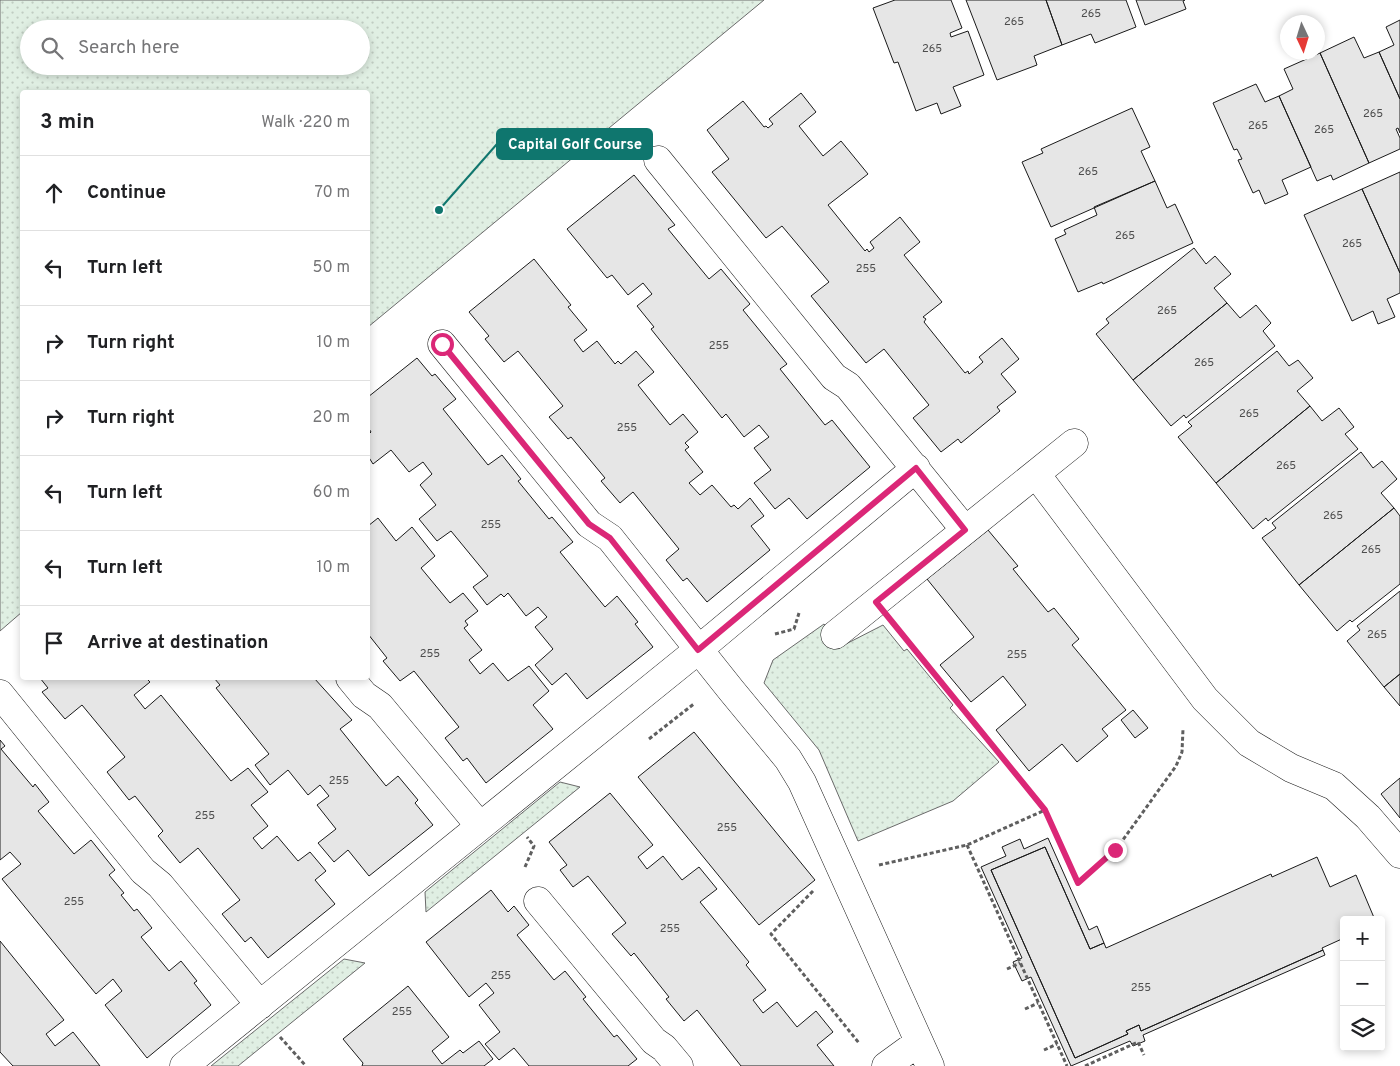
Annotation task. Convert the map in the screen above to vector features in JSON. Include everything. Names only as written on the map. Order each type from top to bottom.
[{"type":"lane","points":[[658,160],[834,377],[848,386],[965,530]]},
{"type":"lane","points":[[442,344],[589,524],[610,538],[698,650],[788,759],[799,776],[924,1054],[876,1058]]},
{"type":"lane","points":[[836,635],[1074,443]]},
{"type":"lane","points":[[184,1066],[698,650],[916,468]]},
{"type":"lane","points":[[1036,474],[1205,699],[1249,743],[1291,768],[1334,786],[1368,816],[1400,854]]},
{"type":"lane","points":[[352,680],[364,695],[380,706],[479,826]]},
{"type":"lane","points":[[0,694],[143,871],[160,885],[260,1005]]},
{"type":"lane","points":[[538,901],[654,1041],[664,1048],[679,1066]]},
{"type":"path","points":[[876,602],[1045,810],[1078,883],[1120,844],[1176,766],[1182,752],[1183,739],[1177,698],[1195,685]]},
{"type":"path","points":[[870,867],[966,845],[1045,810]]},
{"type":"path","points":[[966,845],[1067,1066]]},
{"type":"path","points":[[819,885],[771,934],[876,1058]]},
{"type":"path","points":[[1007,969],[1020,963]]},
{"type":"path","points":[[1025,1009],[1038,1003]]},
{"type":"path","points":[[280,1037],[306,1066]]},
{"type":"path","points":[[1085,1066],[1138,1042],[1144,1055]]},
{"type":"path","points":[[1044,1050],[1057,1044]]},
{"type":"green space","points":[[0,0],[764,0],[370,325],[370,90],[20,90],[20,614],[0,631]]},
{"type":"green space","points":[[824,624],[842,646],[883,625],[904,651],[907,649],[953,705],[950,708],[999,762],[953,801],[858,841],[819,750],[764,683],[773,660]]},
{"type":"green space","points":[[560,782],[580,787],[426,912],[425,892]]},
{"type":"green space","points":[[344,959],[365,963],[238,1066],[211,1066]]},
{"type":"building","points":[[895,0],[951,0],[962,28],[950,33],[951,37],[968,31],[984,75],[953,87],[961,106],[941,114],[937,103],[916,111],[898,62],[894,63],[873,8]]},
{"type":"building","points":[[966,0],[1046,0],[1062,45],[1034,56],[1037,65],[997,80]]},
{"type":"building","points":[[1046,0],[1126,0],[1136,27],[1095,43],[1091,34],[1062,45]]},
{"type":"building","points":[[1136,0],[1185,0],[1183,1],[1186,9],[1145,25]]},
{"type":"building","points":[[1400,20],[1400,99],[1379,52],[1394,45],[1386,27]]},
{"type":"building","points":[[1354,37],[1364,58],[1379,52],[1400,99],[1400,133],[1398,128],[1396,129],[1400,138],[1400,149],[1369,163],[1323,60],[1325,60],[1325,51]]},
{"type":"building","points":[[1304,60],[1323,60],[1369,163],[1333,180],[1331,175],[1317,181],[1279,96],[1293,89],[1284,69]]},
{"type":"building","points":[[1256,84],[1265,102],[1279,96],[1311,167],[1282,180],[1288,194],[1265,204],[1259,190],[1253,193],[1238,160],[1242,159],[1237,149],[1234,150],[1213,103]]},
{"type":"building","points":[[801,93],[816,112],[799,126],[823,156],[841,141],[868,174],[828,205],[865,251],[867,249],[869,252],[874,248],[870,242],[900,217],[920,242],[904,255],[942,302],[923,317],[926,319],[924,322],[965,373],[968,371],[969,374],[983,362],[979,357],[1002,338],[1019,359],[1001,374],[1016,392],[997,407],[1000,411],[961,443],[958,439],[941,452],[913,418],[929,405],[884,349],[866,363],[811,296],[829,282],[782,226],[766,238],[712,172],[729,159],[707,130],[743,101],[764,127],[768,128],[773,124],[769,119]]},
{"type":"building","points":[[1132,108],[1150,147],[1141,151],[1155,181],[1051,227],[1022,162],[1043,153],[1041,149]]},
{"type":"building","points":[[1400,172],[1400,273],[1362,189]]},
{"type":"building","points":[[634,175],[675,225],[668,229],[709,279],[721,269],[750,304],[743,310],[787,364],[780,369],[825,425],[832,420],[870,467],[807,519],[789,498],[775,509],[754,483],[771,470],[754,448],[769,437],[759,425],[744,437],[726,414],[722,418],[651,329],[654,327],[637,306],[652,294],[643,283],[628,295],[612,275],[607,278],[567,229]]},
{"type":"building","points":[[1155,181],[1167,208],[1175,204],[1193,243],[1103,284],[1102,282],[1078,292],[1055,239],[1066,234],[1064,230],[1097,215],[1094,207]]},
{"type":"building","points":[[1362,189],[1400,273],[1400,293],[1387,299],[1395,317],[1378,324],[1373,311],[1352,321],[1304,215]]},
{"type":"building","points":[[1194,248],[1206,264],[1215,256],[1231,274],[1214,288],[1227,303],[1133,380],[1096,334],[1109,323],[1106,319]]},
{"type":"building","points":[[534,259],[571,305],[568,307],[587,330],[574,340],[583,352],[597,341],[615,364],[618,361],[621,364],[636,351],[654,372],[638,385],[670,425],[683,414],[698,432],[685,443],[689,447],[685,450],[703,472],[689,483],[700,495],[712,485],[731,507],[734,505],[738,509],[750,498],[764,516],[751,526],[770,550],[707,602],[687,578],[683,581],[666,560],[679,549],[633,492],[620,503],[601,481],[605,478],[571,437],[568,439],[549,417],[563,406],[518,351],[504,362],[485,339],[489,336],[469,312]]},
{"type":"building","points":[[1227,303],[1240,318],[1256,305],[1271,323],[1263,331],[1275,346],[1186,418],[1184,415],[1171,426],[1133,380]]},
{"type":"building","points":[[1277,351],[1289,366],[1298,360],[1313,378],[1297,391],[1310,406],[1216,483],[1178,437],[1192,426],[1188,422]]},
{"type":"building","points":[[417,358],[432,376],[435,374],[456,399],[443,409],[488,465],[502,455],[521,479],[518,481],[549,519],[552,517],[573,542],[560,552],[605,607],[617,596],[638,622],[635,624],[653,647],[587,699],[566,673],[552,685],[535,665],[553,649],[535,627],[547,617],[538,607],[526,616],[508,593],[504,597],[501,594],[487,605],[473,587],[488,576],[451,531],[437,541],[419,519],[436,505],[420,485],[432,474],[423,462],[409,472],[391,450],[373,464],[370,459],[370,395]]},
{"type":"building","points":[[1310,406],[1322,421],[1339,408],[1354,427],[1345,434],[1358,449],[1268,521],[1266,518],[1253,529],[1216,483]]},
{"type":"building","points":[[1361,452],[1373,468],[1382,461],[1397,479],[1381,493],[1394,508],[1299,585],[1262,538],[1276,528],[1272,523]]},
{"type":"building","points":[[1394,508],[1400,516],[1400,584],[1352,622],[1350,620],[1337,631],[1299,585]]},
{"type":"building","points":[[378,518],[396,541],[412,527],[435,556],[421,568],[450,603],[463,593],[478,611],[465,621],[468,625],[464,628],[482,650],[469,660],[480,674],[493,663],[508,681],[529,666],[549,691],[533,705],[553,729],[486,783],[467,758],[463,761],[445,738],[459,727],[414,671],[400,681],[383,661],[387,658],[370,637],[370,524]]},
{"type":"building","points":[[988,530],[1018,566],[1013,569],[1048,612],[1054,608],[1079,639],[1072,645],[1126,710],[1102,729],[1108,736],[1077,762],[1062,744],[1029,771],[996,730],[1026,705],[1003,676],[971,702],[940,665],[974,637],[927,579]]},
{"type":"building","points":[[1400,591],[1400,674],[1384,687],[1347,641],[1360,630],[1357,626]]},
{"type":"building","points":[[1400,674],[1400,706],[1384,687]]},
{"type":"building","points":[[42,680],[148,680],[150,682],[134,695],[145,709],[161,695],[231,781],[248,768],[268,792],[251,805],[268,826],[253,838],[262,849],[277,836],[298,861],[310,852],[326,871],[315,880],[335,904],[268,958],[251,937],[245,942],[222,914],[240,900],[198,848],[180,863],[158,836],[163,831],[135,796],[129,800],[107,772],[125,757],[82,705],[65,719],[42,692],[48,688]]},
{"type":"building","points":[[216,680],[316,680],[352,720],[340,729],[386,786],[398,776],[418,800],[415,803],[433,825],[369,876],[348,850],[334,862],[318,843],[336,829],[317,805],[329,796],[320,785],[308,795],[288,770],[270,785],[255,765],[269,754],[216,688],[220,685]]},
{"type":"building","points":[[1133,710],[1148,728],[1135,738],[1121,720]]},
{"type":"building","points":[[694,732],[815,880],[759,925],[638,777]]},
{"type":"building","points":[[0,740],[5,746],[1,749],[33,787],[35,784],[49,802],[38,811],[74,854],[91,840],[115,870],[109,875],[124,893],[121,895],[134,911],[137,909],[152,928],[141,937],[169,971],[181,961],[197,981],[194,983],[211,1005],[147,1058],[105,1005],[122,991],[113,979],[96,994],[2,879],[21,864],[10,852],[0,860]]},
{"type":"building","points":[[1400,778],[1400,818],[1381,794]]},
{"type":"building","points":[[610,793],[653,845],[638,857],[647,869],[663,856],[682,880],[699,867],[717,889],[700,902],[749,962],[746,965],[766,990],[753,1000],[763,1013],[777,1002],[797,1027],[816,1011],[833,1032],[817,1045],[834,1066],[741,1066],[697,1010],[684,1021],[666,999],[669,997],[634,953],[631,956],[612,934],[626,923],[588,876],[573,887],[560,870],[567,865],[549,842]]},
{"type":"building","points":[[1048,838],[1089,930],[1097,926],[1104,943],[1090,949],[1045,847],[991,870],[1075,1058],[1128,1034],[1126,1031],[1139,1025],[1141,1031],[1323,950],[1325,955],[1143,1035],[1145,1041],[1133,1046],[1130,1041],[1071,1066],[1031,977],[1022,981],[1013,962],[1022,958],[981,867],[1006,856],[1002,847],[1020,839],[1024,849]]},
{"type":"building","points":[[1045,847],[1090,949],[1104,943],[1106,948],[1271,874],[1272,877],[1317,857],[1330,887],[1356,875],[1373,916],[1340,916],[1340,940],[1322,948],[1323,950],[1141,1031],[1139,1025],[1126,1031],[1128,1034],[1075,1058],[991,870]]},
{"type":"building","points":[[491,890],[508,912],[514,906],[529,925],[517,935],[554,980],[565,971],[586,997],[583,999],[614,1037],[617,1035],[637,1059],[628,1066],[529,1066],[514,1048],[499,1060],[485,1044],[500,1032],[479,1005],[494,993],[486,983],[469,997],[426,942]]},
{"type":"building","points":[[0,941],[64,1020],[46,1034],[55,1046],[73,1032],[100,1066],[13,1066],[0,1052]]},
{"type":"building","points":[[408,986],[449,1037],[432,1051],[442,1064],[460,1050],[463,1053],[479,1041],[493,1059],[484,1066],[362,1066],[363,1063],[343,1039]]},
{"type":"place","name":"Capital Golf Course","points":[[439,210]]},
{"type":"route","points":[[442,344],[589,524],[610,538],[676,619],[698,650],[916,468],[965,530],[876,602],[1045,810],[1078,883],[1115,850]]}]
